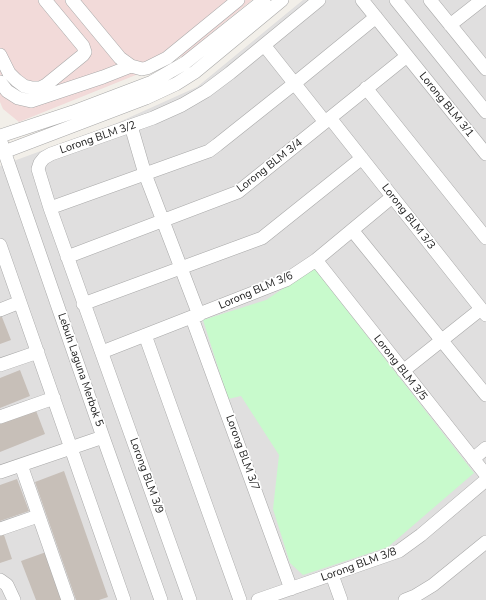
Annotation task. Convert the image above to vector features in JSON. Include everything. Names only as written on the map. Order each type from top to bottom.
[{"type":"street","points":[[0,55],[9,73],[24,86],[32,88],[40,88],[46,85],[83,55],[85,52],[83,46],[45,0]]},
{"type":"street","points":[[72,0],[120,58],[131,66],[142,69],[161,61],[238,0]]},
{"type":"street","points":[[0,138],[152,82],[185,63],[264,0]]},
{"type":"street","points":[[4,152],[146,98],[176,84],[194,72],[282,0]]},
{"type":"street","name":"Lorong BLM 3/2","points":[[102,352],[83,304],[39,176],[38,169],[40,163],[44,158],[51,154],[165,113],[206,91],[319,0]]},
{"type":"street","points":[[362,0],[407,56]]},
{"type":"street","points":[[396,0],[486,112]]},
{"type":"street","points":[[430,0],[486,67]]},
{"type":"street","points":[[450,25],[482,0]]},
{"type":"street","points":[[50,208],[217,146],[376,17]]},
{"type":"street","name":"Lorong BLM 3/3","points":[[264,45],[295,84],[362,158],[484,312]]},
{"type":"street","points":[[103,77],[110,67],[110,47]]},
{"type":"street","name":"Lorong BLM 3/4","points":[[67,257],[238,192],[407,56]]},
{"type":"street","name":"Lorong BLM 3/1","points":[[407,56],[486,154]]},
{"type":"street","points":[[0,82],[7,91],[18,98],[31,101],[131,66]]},
{"type":"street","points":[[366,88],[486,238]]},
{"type":"street","name":"Lorong BLM 3/7","points":[[131,126],[145,174],[181,267],[196,316],[291,589]]},
{"type":"street","name":"Lebuh Laguna Merbok 5","points":[[0,138],[103,437],[162,600]]},
{"type":"street","points":[[83,304],[262,238],[362,158]]},
{"type":"street","name":"Lorong BLM 3/6","points":[[102,352],[286,280],[316,260],[392,197]]},
{"type":"street","points":[[352,230],[486,395]]},
{"type":"street","points":[[1,252],[72,448],[124,600]]},
{"type":"street","name":"Lorong BLM 3/5","points":[[316,260],[486,475]]},
{"type":"street","points":[[0,310],[20,302]]},
{"type":"street","points":[[403,371],[442,340],[484,312]]},
{"type":"street","points":[[144,335],[240,600]]},
{"type":"street","points":[[0,365],[38,352]]},
{"type":"street","name":"Lorong BLM 3/9","points":[[102,352],[190,600]]},
{"type":"street","points":[[0,417],[54,398]]},
{"type":"street","points":[[0,472],[103,437]]},
{"type":"street","points":[[473,459],[486,448]]},
{"type":"street","points":[[21,465],[68,600]]},
{"type":"street","name":"Lorong BLM 3/8","points":[[258,600],[399,551],[421,535],[486,480]]},
{"type":"street","points":[[0,529],[38,516]]},
{"type":"street","points":[[405,600],[433,585],[486,542]]},
{"type":"street","points":[[332,575],[341,600]]},
{"type":"street","points":[[0,580],[7,585],[14,600]]},
{"type":"shaded area","points":[[0,0],[252,0],[183,56],[19,122],[3,109],[0,102]]},
{"type":"shaded area","points":[[303,0],[486,0],[486,600],[0,600],[0,166],[117,123],[197,87]]},
{"type":"green space","points":[[314,268],[474,473],[388,547],[303,575],[290,563],[273,509],[279,455],[241,396],[228,399],[203,320],[266,300]]},
{"type":"building","points":[[0,312],[11,340],[0,344]]},
{"type":"building","points":[[20,370],[30,396],[0,408],[0,378]]},
{"type":"building","points":[[35,408],[45,434],[0,452],[0,422]]},
{"type":"building","points":[[64,471],[108,597],[99,600],[76,600],[35,482]]},
{"type":"building","points":[[17,479],[29,511],[0,521],[0,485]]},
{"type":"building","points":[[3,532],[12,559],[0,563],[0,534]]},
{"type":"building","points":[[49,551],[67,600],[36,600],[21,561]]}]
